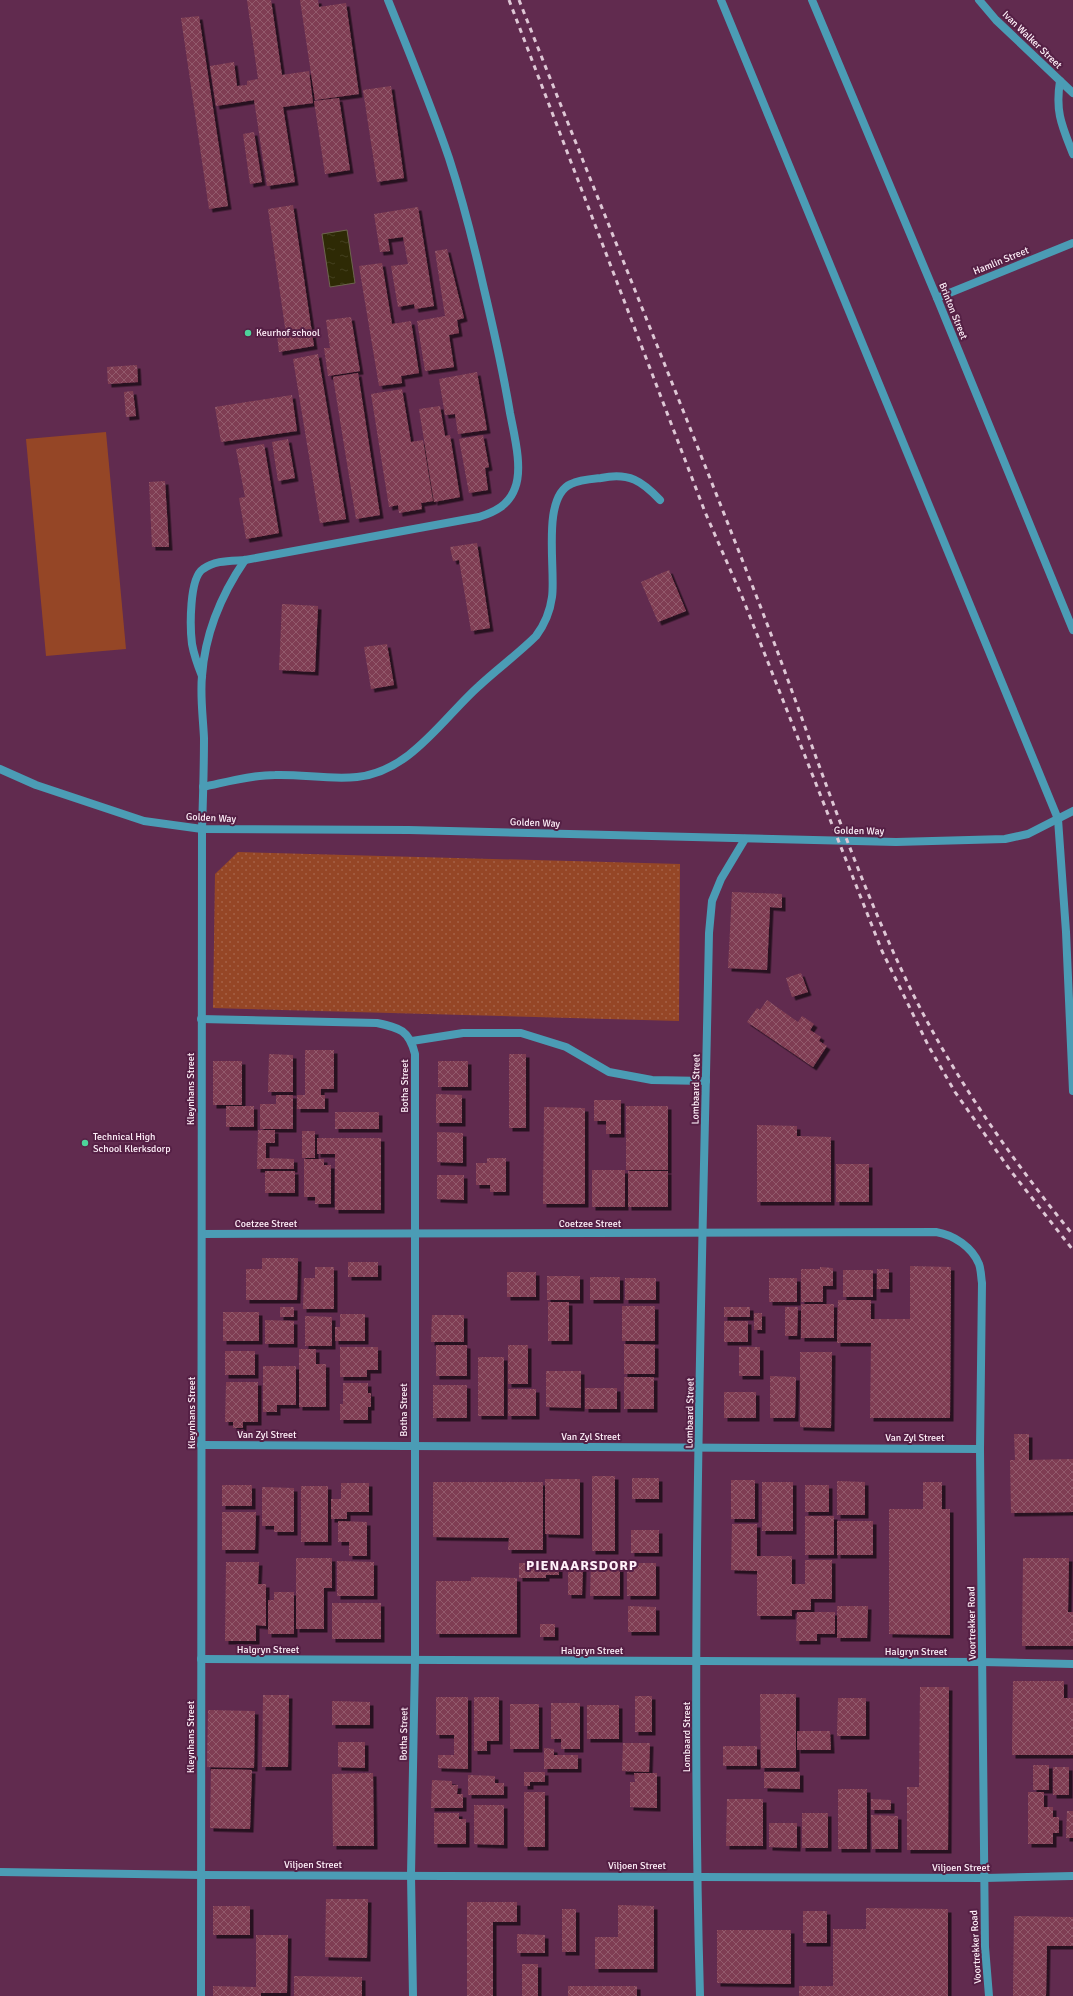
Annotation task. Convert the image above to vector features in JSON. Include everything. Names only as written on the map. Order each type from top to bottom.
[{"type":"street","points":[[202,676],[192,642],[193,595],[195,580],[201,570],[210,565],[222,562],[245,560],[479,517],[493,512],[502,506],[509,499],[515,488],[518,475],[517,454],[504,372],[475,253],[449,158],[388,0]]},
{"type":"street","points":[[721,0],[1058,819],[1070,966],[1073,1091]]},
{"type":"street","name":"Brinton Street","points":[[812,0],[937,298],[1073,630]]},
{"type":"street","name":"Ivan Walker Street","points":[[978,0],[1073,93]]},
{"type":"street","points":[[1060,81],[1058,108],[1061,122],[1073,154]]},
{"type":"street","name":"Hamlin Street","points":[[937,298],[1073,243]]},
{"type":"street","points":[[203,787],[250,777],[275,775],[358,777],[380,772],[392,766],[406,757],[431,734],[478,687],[536,636],[544,626],[549,614],[553,596],[553,516],[556,500],[562,490],[571,484],[604,477],[621,476],[637,480],[645,484],[660,500]]},
{"type":"street","points":[[202,676],[212,627],[218,609],[232,579],[245,560]]},
{"type":"street","name":"Kleynhans Street","points":[[201,1996],[202,676]]},
{"type":"street","name":"Golden Way","points":[[0,769],[36,785],[144,822],[202,829],[410,830],[896,842],[1005,839],[1028,834],[1073,812]]},
{"type":"street","name":"Lombaard Street","points":[[700,1996],[696,1877],[697,1661],[699,1447],[709,933],[712,901],[721,879],[745,839]]},
{"type":"street","points":[[201,1019],[378,1023],[395,1027],[405,1032],[412,1041],[463,1033],[521,1033],[566,1047],[609,1072],[652,1080],[706,1081]]},
{"type":"street","name":"Botha Street","points":[[412,1041],[415,1054],[415,1660],[411,1875],[414,1996]]},
{"type":"street","name":"Coetzee Street","points":[[202,1234],[414,1235],[936,1232],[948,1234],[971,1252]]},
{"type":"street","name":"Voortrekker Road","points":[[971,1252],[979,1264],[982,1283],[980,1449],[984,1878],[985,1947],[989,1996]]},
{"type":"street","name":"Van Zyl Street","points":[[202,1444],[980,1449]]},
{"type":"street","name":"Halgryn Street","points":[[201,1659],[982,1662],[1073,1664]]},
{"type":"street","name":"Viljoen Street","points":[[0,1872],[201,1875],[696,1877],[984,1878],[1073,1876]]},
{"type":"shaded area","points":[[106,432],[126,649],[46,656],[26,439]]},
{"type":"shaded area","points":[[238,852],[680,864],[679,1021],[213,1008],[215,874]]},
{"type":"water","points":[[347,230],[355,283],[330,287],[322,234]]},
{"type":"building","points":[[247,0],[271,0],[282,75],[309,71],[313,103],[283,107],[295,182],[267,186],[254,100],[216,106],[210,66],[234,62],[237,86],[247,85],[247,81],[258,79]]},
{"type":"building","points":[[300,0],[318,0],[319,7],[346,3],[359,94],[315,100]]},
{"type":"building","points":[[199,16],[228,206],[209,209],[181,18]]},
{"type":"building","points":[[391,86],[404,178],[377,182],[363,90]]},
{"type":"building","points":[[339,98],[350,170],[325,174],[314,101]]},
{"type":"building","points":[[254,132],[262,182],[250,184],[243,134]]},
{"type":"building","points":[[293,205],[314,346],[279,352],[277,335],[286,334],[268,209]]},
{"type":"building","points":[[418,207],[434,306],[415,309],[414,304],[398,307],[391,266],[408,264],[403,237],[388,239],[390,251],[380,252],[374,214]]},
{"type":"building","points":[[447,249],[464,318],[457,320],[459,333],[449,335],[454,367],[425,371],[417,321],[445,316],[435,251]]},
{"type":"building","points":[[382,263],[392,324],[411,321],[419,373],[401,376],[402,383],[379,386],[359,266]]},
{"type":"building","points":[[351,317],[360,371],[328,376],[324,348],[330,348],[326,320]]},
{"type":"building","points":[[318,354],[346,519],[320,523],[293,359]]},
{"type":"building","points":[[137,365],[138,382],[108,384],[107,367]]},
{"type":"building","points":[[477,372],[487,430],[458,434],[455,414],[445,415],[439,379]]},
{"type":"building","points":[[358,373],[380,515],[356,519],[333,377]]},
{"type":"building","points":[[402,389],[411,442],[423,440],[433,501],[421,503],[422,509],[399,513],[398,505],[389,507],[371,394]]},
{"type":"building","points":[[133,391],[136,416],[126,417],[124,392]]},
{"type":"building","points":[[292,395],[297,431],[221,442],[215,407]]},
{"type":"building","points":[[440,406],[445,436],[450,435],[460,497],[434,502],[419,409]]},
{"type":"building","points":[[483,435],[489,467],[485,468],[488,490],[469,493],[459,439]]},
{"type":"building","points":[[288,439],[295,478],[278,481],[272,442]]},
{"type":"building","points":[[264,444],[279,533],[246,539],[239,498],[245,497],[236,449]]},
{"type":"building","points":[[165,481],[169,547],[152,547],[149,482]]},
{"type":"building","points":[[477,543],[490,628],[471,631],[459,560],[453,561],[450,547]]},
{"type":"building","points":[[669,570],[686,611],[658,622],[641,582]]},
{"type":"building","points":[[282,604],[318,606],[315,672],[279,670]]},
{"type":"building","points":[[387,644],[394,685],[371,689],[364,647]]},
{"type":"building","points":[[732,892],[782,894],[782,908],[770,907],[767,970],[728,968]]},
{"type":"building","points":[[801,973],[808,992],[792,997],[786,978]]},
{"type":"building","points":[[767,1000],[798,1022],[802,1016],[814,1024],[810,1030],[821,1037],[819,1041],[827,1046],[813,1067],[747,1022],[757,1008],[760,1010]]},
{"type":"building","points":[[305,1050],[334,1050],[334,1089],[321,1089],[321,1095],[325,1095],[325,1109],[297,1109],[297,1095],[305,1095]]},
{"type":"building","points":[[269,1054],[293,1055],[293,1092],[268,1092]]},
{"type":"building","points":[[509,1054],[526,1054],[526,1128],[509,1128]]},
{"type":"building","points":[[213,1061],[242,1061],[242,1105],[213,1105]]},
{"type":"building","points":[[438,1061],[468,1061],[468,1087],[438,1087]]},
{"type":"building","points":[[436,1094],[462,1095],[462,1123],[436,1123]]},
{"type":"building","points":[[276,1095],[293,1095],[293,1129],[260,1129],[260,1104],[276,1104]]},
{"type":"building","points":[[594,1100],[621,1100],[621,1134],[606,1134],[606,1121],[594,1121]]},
{"type":"building","points":[[226,1106],[254,1106],[254,1127],[226,1127]]},
{"type":"building","points":[[626,1106],[668,1106],[668,1170],[626,1170]]},
{"type":"building","points":[[544,1107],[585,1108],[585,1204],[543,1204]]},
{"type":"building","points":[[335,1112],[379,1112],[379,1129],[335,1129]]},
{"type":"building","points":[[757,1125],[797,1126],[797,1136],[831,1137],[831,1202],[757,1202]]},
{"type":"building","points":[[258,1130],[275,1130],[275,1143],[266,1143],[266,1158],[294,1159],[294,1169],[257,1169]]},
{"type":"building","points":[[302,1131],[315,1131],[315,1158],[302,1158]]},
{"type":"building","points":[[437,1132],[463,1133],[463,1163],[437,1162]]},
{"type":"building","points":[[317,1138],[381,1138],[381,1210],[335,1210],[335,1154],[317,1154]]},
{"type":"building","points":[[487,1158],[506,1158],[506,1192],[490,1192],[490,1185],[476,1185],[476,1163],[487,1163]]},
{"type":"building","points":[[304,1159],[324,1159],[324,1165],[331,1165],[331,1204],[315,1204],[315,1197],[304,1197]]},
{"type":"building","points":[[836,1164],[869,1164],[869,1202],[836,1202]]},
{"type":"building","points":[[592,1170],[625,1170],[625,1207],[592,1207]]},
{"type":"building","points":[[265,1171],[295,1171],[295,1193],[265,1193]]},
{"type":"building","points":[[628,1171],[668,1171],[668,1207],[628,1207]]},
{"type":"building","points":[[437,1175],[464,1175],[464,1200],[437,1199]]},
{"type":"building","points":[[262,1258],[298,1258],[297,1300],[246,1300],[246,1269],[262,1269]]},
{"type":"building","points":[[348,1262],[378,1262],[378,1277],[348,1277]]},
{"type":"building","points":[[910,1266],[951,1267],[950,1418],[870,1418],[871,1343],[837,1343],[838,1300],[871,1300],[871,1319],[910,1319]]},
{"type":"building","points":[[315,1267],[334,1267],[334,1309],[303,1309],[304,1278],[315,1278]]},
{"type":"building","points":[[820,1267],[833,1268],[833,1286],[823,1286],[823,1302],[801,1302],[801,1269],[820,1269]]},
{"type":"building","points":[[877,1269],[889,1269],[889,1289],[877,1289]]},
{"type":"building","points":[[843,1270],[873,1270],[873,1297],[843,1297]]},
{"type":"building","points":[[507,1272],[536,1272],[536,1297],[507,1297]]},
{"type":"building","points":[[547,1276],[580,1276],[580,1300],[547,1300]]},
{"type":"building","points":[[590,1277],[620,1277],[620,1300],[590,1300]]},
{"type":"building","points":[[625,1278],[656,1278],[656,1300],[625,1300]]},
{"type":"building","points":[[769,1278],[797,1278],[797,1302],[769,1302]]},
{"type":"building","points":[[548,1302],[569,1302],[569,1341],[548,1341]]},
{"type":"building","points":[[801,1304],[834,1304],[834,1338],[801,1338]]},
{"type":"building","points":[[622,1306],[655,1306],[655,1341],[622,1341]]},
{"type":"building","points":[[280,1307],[294,1307],[294,1317],[280,1317]]},
{"type":"building","points":[[724,1307],[750,1307],[750,1317],[724,1317]]},
{"type":"building","points":[[785,1307],[798,1307],[797,1336],[785,1336]]},
{"type":"building","points":[[223,1312],[259,1312],[259,1341],[223,1341]]},
{"type":"building","points":[[754,1313],[762,1313],[762,1330],[754,1330]]},
{"type":"building","points":[[340,1314],[365,1314],[365,1341],[335,1341],[335,1327],[340,1327]]},
{"type":"building","points":[[432,1315],[464,1315],[464,1342],[431,1342]]},
{"type":"building","points":[[305,1316],[332,1317],[332,1346],[305,1346]]},
{"type":"building","points":[[265,1320],[294,1321],[294,1344],[265,1344]]},
{"type":"building","points":[[724,1321],[748,1321],[748,1342],[724,1342]]},
{"type":"building","points":[[624,1344],[655,1345],[655,1374],[624,1374]]},
{"type":"building","points":[[436,1345],[467,1345],[467,1376],[436,1376]]},
{"type":"building","points":[[508,1345],[528,1345],[528,1384],[508,1384]]},
{"type":"building","points":[[340,1347],[378,1347],[378,1370],[367,1370],[367,1377],[340,1377]]},
{"type":"building","points":[[739,1347],[760,1347],[760,1376],[739,1376]]},
{"type":"building","points":[[299,1349],[316,1349],[316,1364],[326,1364],[326,1407],[299,1407]]},
{"type":"building","points":[[225,1351],[255,1351],[255,1375],[225,1375]]},
{"type":"building","points":[[800,1352],[832,1352],[831,1428],[800,1427]]},
{"type":"building","points":[[478,1357],[504,1357],[504,1416],[478,1416]]},
{"type":"building","points":[[263,1366],[296,1366],[296,1405],[277,1405],[277,1412],[263,1412]]},
{"type":"building","points":[[546,1371],[581,1371],[581,1408],[546,1407]]},
{"type":"building","points":[[770,1376],[796,1377],[795,1418],[770,1418]]},
{"type":"building","points":[[624,1377],[654,1377],[654,1409],[624,1409]]},
{"type":"building","points":[[226,1382],[258,1382],[258,1422],[243,1422],[243,1428],[233,1428],[233,1422],[225,1422]]},
{"type":"building","points":[[343,1383],[368,1383],[368,1393],[371,1393],[371,1407],[368,1407],[368,1420],[340,1420],[340,1404],[343,1404]]},
{"type":"building","points":[[433,1385],[467,1385],[467,1418],[433,1418]]},
{"type":"building","points":[[585,1388],[617,1388],[617,1409],[585,1409]]},
{"type":"building","points":[[508,1389],[536,1389],[536,1416],[508,1416]]},
{"type":"building","points":[[724,1392],[756,1392],[756,1418],[724,1418]]},
{"type":"building","points":[[1014,1434],[1029,1434],[1029,1460],[1073,1459],[1073,1512],[1011,1513],[1010,1460],[1015,1460]]},
{"type":"building","points":[[592,1476],[615,1476],[615,1551],[592,1551]]},
{"type":"building","points":[[632,1478],[659,1478],[659,1499],[632,1499]]},
{"type":"building","points":[[545,1479],[580,1479],[580,1535],[545,1534]]},
{"type":"building","points":[[731,1480],[755,1480],[755,1519],[731,1519]]},
{"type":"building","points":[[837,1481],[865,1482],[865,1515],[837,1515]]},
{"type":"building","points":[[433,1482],[543,1482],[543,1550],[508,1550],[509,1538],[433,1537]]},
{"type":"building","points":[[762,1482],[793,1482],[793,1531],[762,1531]]},
{"type":"building","points":[[923,1482],[942,1482],[942,1509],[950,1509],[950,1635],[889,1634],[889,1509],[923,1509]]},
{"type":"building","points":[[341,1483],[369,1483],[369,1512],[347,1512],[347,1519],[331,1519],[331,1499],[341,1499]]},
{"type":"building","points":[[222,1485],[252,1485],[252,1506],[222,1506]]},
{"type":"building","points":[[805,1485],[829,1485],[829,1512],[805,1512]]},
{"type":"building","points":[[301,1486],[328,1486],[328,1542],[301,1542]]},
{"type":"building","points":[[262,1487],[294,1488],[294,1532],[274,1532],[274,1526],[262,1526]]},
{"type":"building","points":[[222,1512],[256,1512],[255,1550],[222,1550]]},
{"type":"building","points":[[805,1516],[834,1516],[834,1555],[805,1555]]},
{"type":"building","points":[[338,1521],[367,1522],[367,1556],[349,1556],[349,1542],[338,1542]]},
{"type":"building","points":[[837,1521],[873,1521],[873,1555],[837,1555]]},
{"type":"building","points":[[732,1524],[757,1524],[757,1556],[792,1556],[792,1584],[805,1584],[805,1560],[832,1560],[832,1599],[811,1599],[811,1610],[792,1610],[792,1616],[757,1616],[757,1571],[731,1570]]},
{"type":"building","points":[[631,1530],[659,1530],[659,1553],[631,1553]]},
{"type":"building","points":[[296,1558],[332,1558],[332,1588],[324,1588],[324,1629],[296,1629]]},
{"type":"building","points":[[1023,1558],[1069,1558],[1068,1612],[1073,1612],[1073,1646],[1022,1646]]},
{"type":"building","points":[[337,1561],[374,1562],[374,1596],[337,1596]]},
{"type":"building","points":[[226,1562],[259,1562],[258,1584],[266,1584],[266,1626],[256,1625],[256,1641],[225,1641]]},
{"type":"building","points":[[519,1563],[559,1563],[559,1575],[546,1575],[546,1578],[519,1578]]},
{"type":"building","points":[[591,1563],[620,1563],[620,1596],[590,1596]]},
{"type":"building","points":[[627,1563],[656,1563],[656,1596],[627,1596]]},
{"type":"building","points":[[568,1567],[583,1567],[582,1595],[568,1595]]},
{"type":"building","points":[[471,1577],[517,1578],[517,1634],[436,1634],[436,1581],[471,1581]]},
{"type":"building","points":[[274,1592],[294,1592],[294,1634],[268,1634],[268,1600],[274,1600]]},
{"type":"building","points":[[332,1603],[381,1603],[381,1639],[332,1639]]},
{"type":"building","points":[[628,1606],[656,1607],[656,1632],[628,1632]]},
{"type":"building","points":[[837,1606],[868,1606],[867,1638],[837,1638]]},
{"type":"building","points":[[797,1612],[835,1612],[835,1634],[817,1634],[817,1641],[796,1641]]},
{"type":"building","points":[[540,1624],[555,1624],[555,1637],[540,1637]]},
{"type":"building","points":[[1013,1681],[1064,1681],[1064,1698],[1073,1698],[1073,1755],[1012,1755]]},
{"type":"building","points":[[920,1687],[949,1687],[948,1850],[907,1850],[907,1787],[919,1787]]},
{"type":"building","points":[[760,1694],[796,1694],[796,1768],[761,1768]]},
{"type":"building","points":[[263,1695],[289,1695],[288,1767],[262,1767]]},
{"type":"building","points":[[635,1696],[652,1696],[652,1732],[635,1732]]},
{"type":"building","points":[[436,1697],[468,1697],[468,1769],[438,1768],[438,1755],[454,1755],[454,1735],[436,1735]]},
{"type":"building","points":[[474,1697],[499,1697],[499,1741],[487,1741],[487,1751],[474,1751]]},
{"type":"building","points":[[838,1698],[866,1698],[866,1736],[837,1736]]},
{"type":"building","points":[[332,1701],[370,1702],[370,1725],[332,1725]]},
{"type":"building","points":[[551,1703],[580,1703],[580,1749],[561,1749],[561,1739],[551,1739]]},
{"type":"building","points":[[510,1704],[539,1704],[539,1749],[510,1749]]},
{"type":"building","points":[[587,1705],[619,1705],[619,1739],[587,1739]]},
{"type":"building","points":[[208,1710],[255,1711],[254,1768],[207,1767]]},
{"type":"building","points":[[797,1731],[830,1731],[831,1750],[797,1750]]},
{"type":"building","points":[[338,1742],[365,1742],[365,1768],[338,1767]]},
{"type":"building","points":[[623,1743],[650,1743],[649,1772],[622,1771]]},
{"type":"building","points":[[723,1746],[757,1746],[757,1766],[723,1766]]},
{"type":"building","points":[[544,1748],[554,1749],[554,1755],[578,1755],[578,1769],[544,1769]]},
{"type":"building","points":[[1033,1765],[1049,1765],[1049,1790],[1033,1790]]},
{"type":"building","points":[[1053,1767],[1069,1767],[1069,1795],[1053,1795]]},
{"type":"building","points":[[211,1769],[252,1770],[250,1829],[210,1828]]},
{"type":"building","points":[[524,1772],[545,1772],[545,1782],[530,1782],[530,1786],[524,1786]]},
{"type":"building","points":[[764,1772],[800,1772],[800,1789],[764,1788]]},
{"type":"building","points":[[373,1773],[374,1846],[333,1846],[332,1774]]},
{"type":"building","points":[[634,1773],[657,1773],[657,1808],[630,1807],[630,1782],[635,1782]]},
{"type":"building","points":[[468,1775],[495,1776],[495,1783],[504,1783],[504,1795],[468,1795]]},
{"type":"building","points":[[432,1780],[452,1781],[452,1785],[458,1785],[457,1794],[463,1794],[463,1808],[431,1808]]},
{"type":"building","points":[[838,1789],[867,1789],[867,1849],[838,1849]]},
{"type":"building","points":[[524,1792],[545,1792],[545,1847],[524,1847]]},
{"type":"building","points":[[1028,1792],[1044,1792],[1044,1807],[1053,1807],[1053,1817],[1059,1817],[1059,1833],[1053,1833],[1053,1844],[1028,1844]]},
{"type":"building","points":[[727,1799],[763,1799],[763,1846],[726,1846]]},
{"type":"building","points":[[871,1799],[891,1800],[891,1810],[871,1810]]},
{"type":"building","points":[[474,1805],[504,1805],[504,1845],[474,1844]]},
{"type":"building","points":[[1067,1811],[1073,1811],[1073,1838],[1066,1838]]},
{"type":"building","points":[[434,1813],[459,1813],[459,1819],[466,1819],[466,1844],[434,1844]]},
{"type":"building","points":[[802,1813],[828,1813],[828,1848],[802,1848]]},
{"type":"building","points":[[871,1815],[898,1816],[898,1849],[872,1849]]},
{"type":"building","points":[[769,1823],[797,1823],[797,1848],[769,1847]]},
{"type":"building","points":[[326,1899],[368,1899],[367,1958],[325,1957]]},
{"type":"building","points":[[467,1902],[517,1902],[517,1922],[493,1922],[493,1996],[467,1996]]},
{"type":"building","points":[[618,1905],[654,1906],[654,1969],[595,1969],[595,1937],[618,1937]]},
{"type":"building","points":[[213,1906],[250,1906],[250,1935],[213,1935]]},
{"type":"building","points":[[866,1908],[948,1909],[948,1996],[799,1996],[799,1986],[833,1986],[833,1929],[866,1929]]},
{"type":"building","points":[[562,1909],[576,1909],[576,1952],[562,1952]]},
{"type":"building","points":[[803,1911],[827,1911],[827,1943],[803,1943]]},
{"type":"building","points":[[1014,1916],[1073,1917],[1073,1946],[1047,1946],[1046,1996],[1013,1996]]},
{"type":"building","points":[[717,1930],[791,1930],[791,1984],[717,1983]]},
{"type":"building","points":[[517,1934],[545,1935],[545,1953],[517,1953]]},
{"type":"building","points":[[256,1935],[288,1935],[287,1993],[261,1993],[261,1996],[213,1996],[213,1986],[256,1987]]},
{"type":"building","points":[[522,1964],[538,1964],[538,1996],[522,1996]]},
{"type":"building","points":[[294,1976],[362,1977],[362,1996],[294,1996]]},
{"type":"building","points":[[568,1986],[637,1986],[637,1996],[568,1996]]},
{"type":"railway","points":[[509,0],[705,512],[743,599],[882,951],[929,1047],[955,1092],[1010,1170],[1073,1250]]},
{"type":"railway","points":[[519,0],[696,442],[754,590],[849,846],[891,947],[931,1028],[967,1090],[1029,1179],[1073,1235]]},
{"type":"place","name":"Keurhof school","points":[[248,333]]},
{"type":"place","name":"Technical High School Klerksdorp","points":[[85,1143]]},
{"type":"district","name":"PIENAARSDORP","points":[[582,1565]]}]
